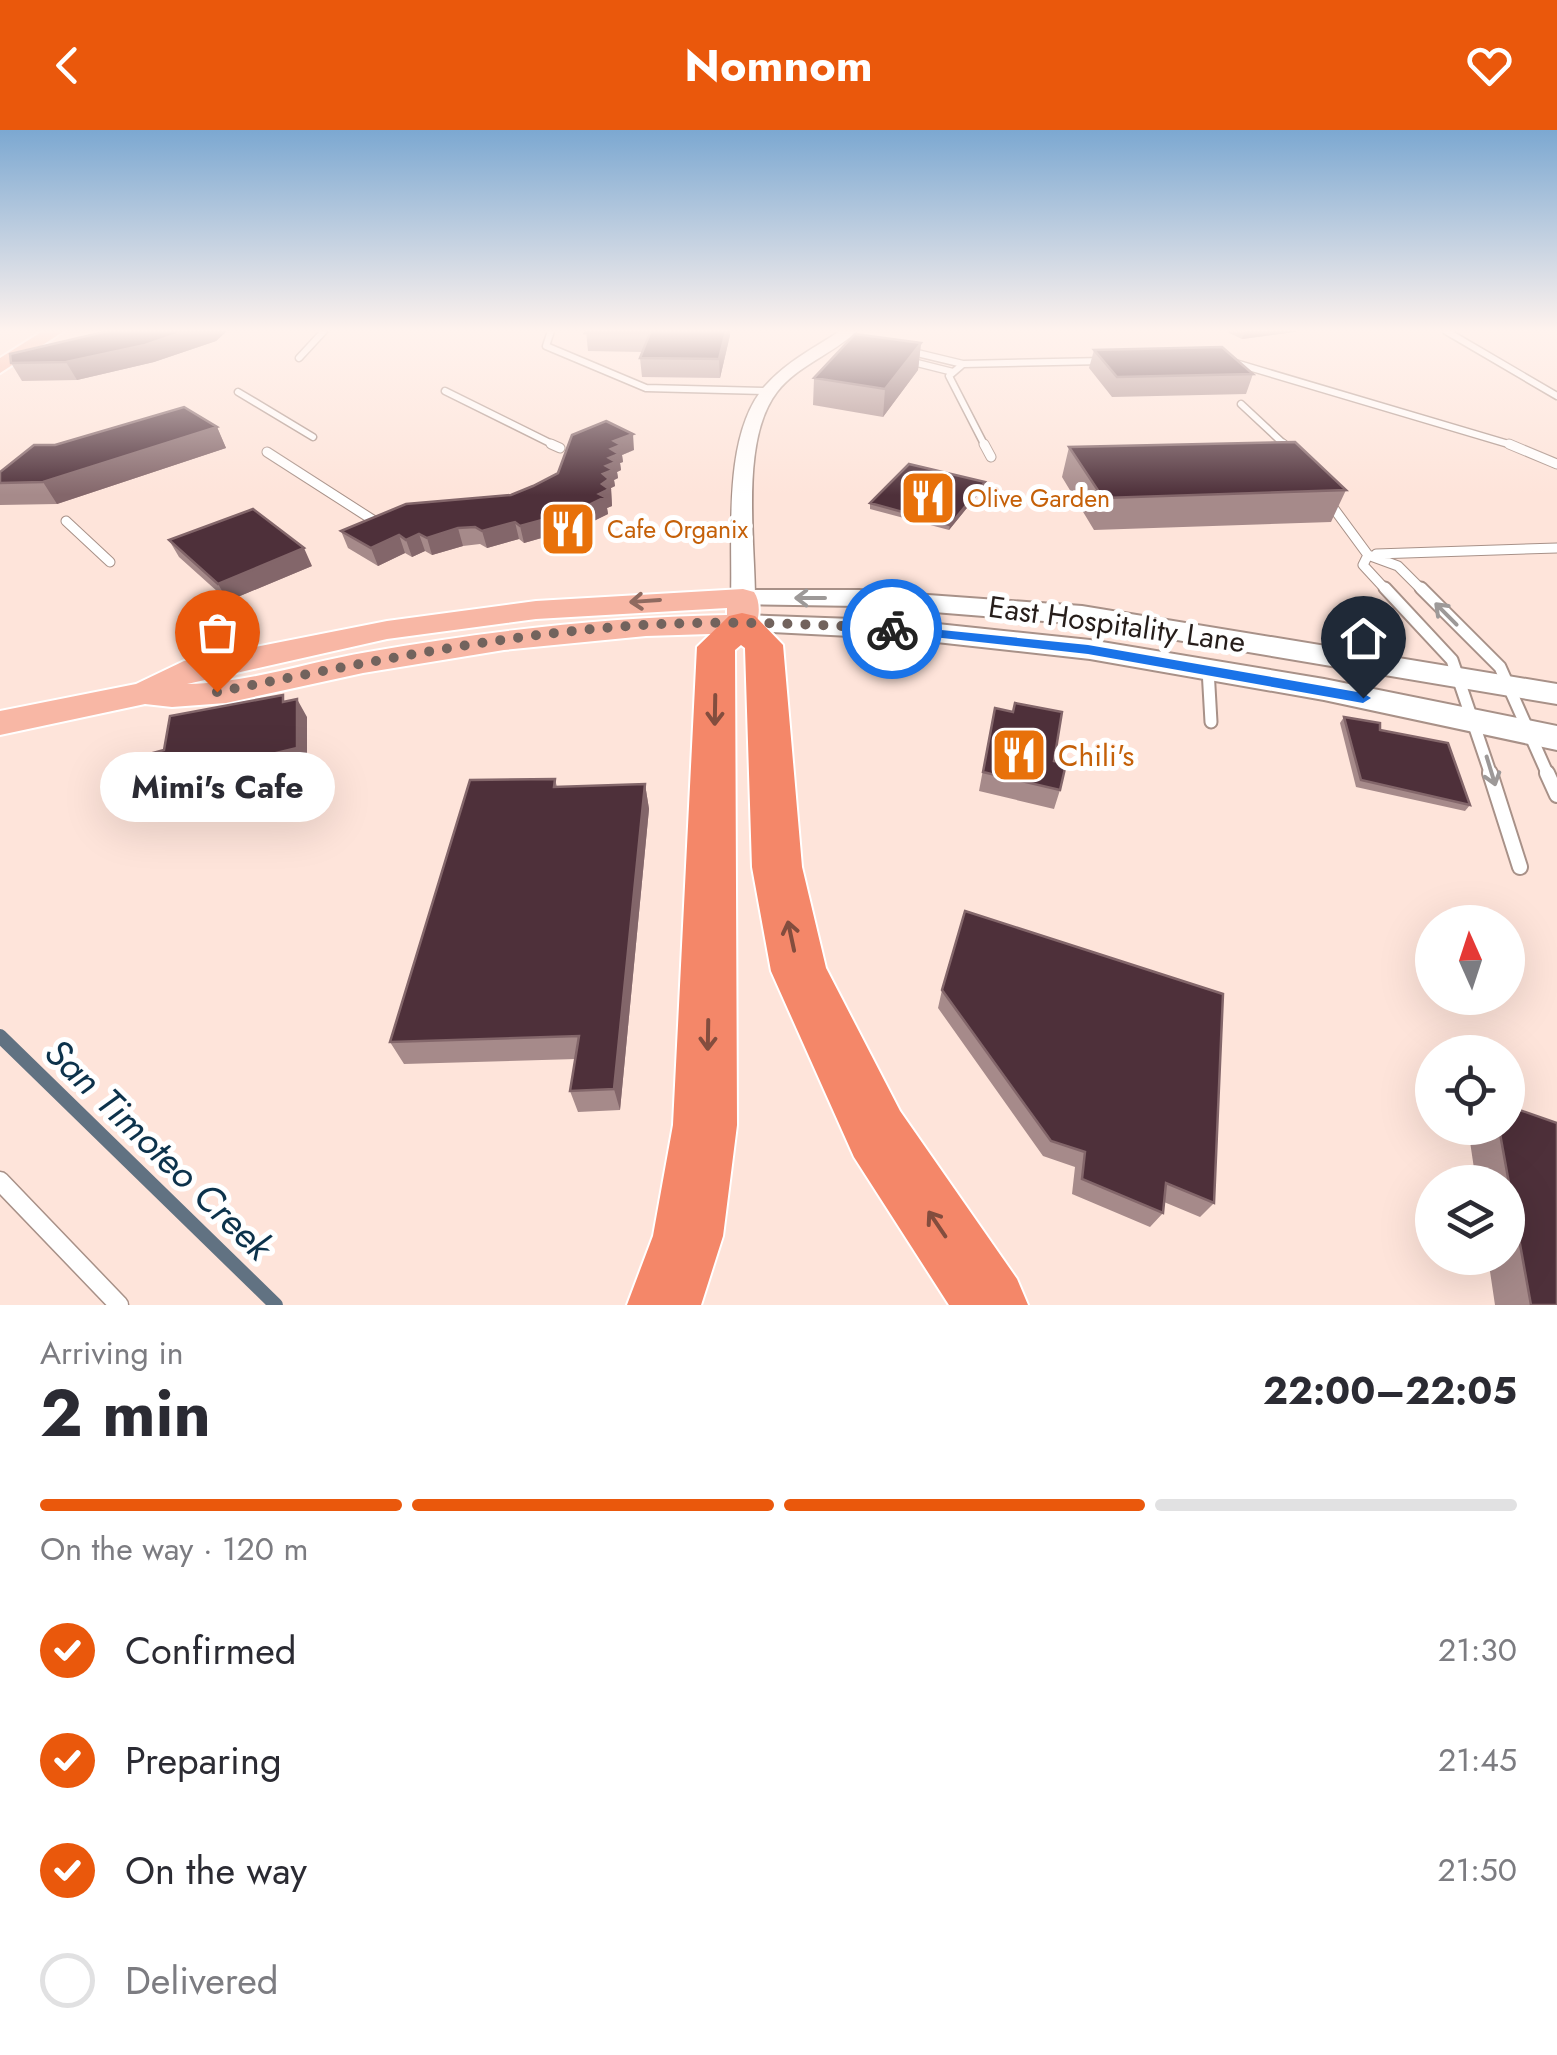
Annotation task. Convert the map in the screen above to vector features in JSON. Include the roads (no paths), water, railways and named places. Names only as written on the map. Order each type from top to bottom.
[{"type":"highway","points":[[664,1305],[688,1236],[706,1126],[716,647],[742,611],[764,646],[777,866],[799,971],[877,1134],[991,1305]]},
{"type":"main road","name":"East Hospitality Lane","points":[[742,611],[859,598],[1082,615],[1557,694]]},
{"type":"main road","name":"East Hospitality Lane","points":[[0,723],[145,693],[184,672],[387,630],[536,610],[742,611],[1208,669],[1543,735]]},
{"type":"street","points":[[742,611],[744,452],[755,417],[775,386]]},
{"type":"lane","points":[[641,386],[769,392]]},
{"type":"lane","points":[[954,386],[991,457]]},
{"type":"lane","points":[[1313,386],[1508,443],[1557,464]]},
{"type":"lane","points":[[238,392],[312,437]]},
{"type":"lane","points":[[445,392],[560,448]]},
{"type":"lane","points":[[1241,404],[1303,462]]},
{"type":"lane","points":[[267,452],[318,483],[366,521],[390,520]]},
{"type":"lane","points":[[1321,486],[1333,511],[1368,554],[1398,566],[1500,667],[1508,687],[1543,735],[1557,794]]},
{"type":"lane","points":[[66,521],[110,562]]},
{"type":"lane","points":[[1368,554],[1557,548]]},
{"type":"lane","points":[[1368,554],[1363,565],[1452,660],[1462,678],[1520,867]]},
{"type":"lane","points":[[1208,669],[1211,722]]},
{"type":"lane","points":[[0,1181],[118,1305]]},
{"type":"waterway","name":"San Timoteo Creek","points":[[0,1036],[276,1305]]},
{"type":"place","name":"Olive Garden","points":[[928,498]]},
{"type":"place","name":"Cafe Organix","points":[[568,529]]},
{"type":"place","name":"Mimi's Cafe","points":[[217,692]]},
{"type":"place","name":"Chili's","points":[[1019,755]]}]
